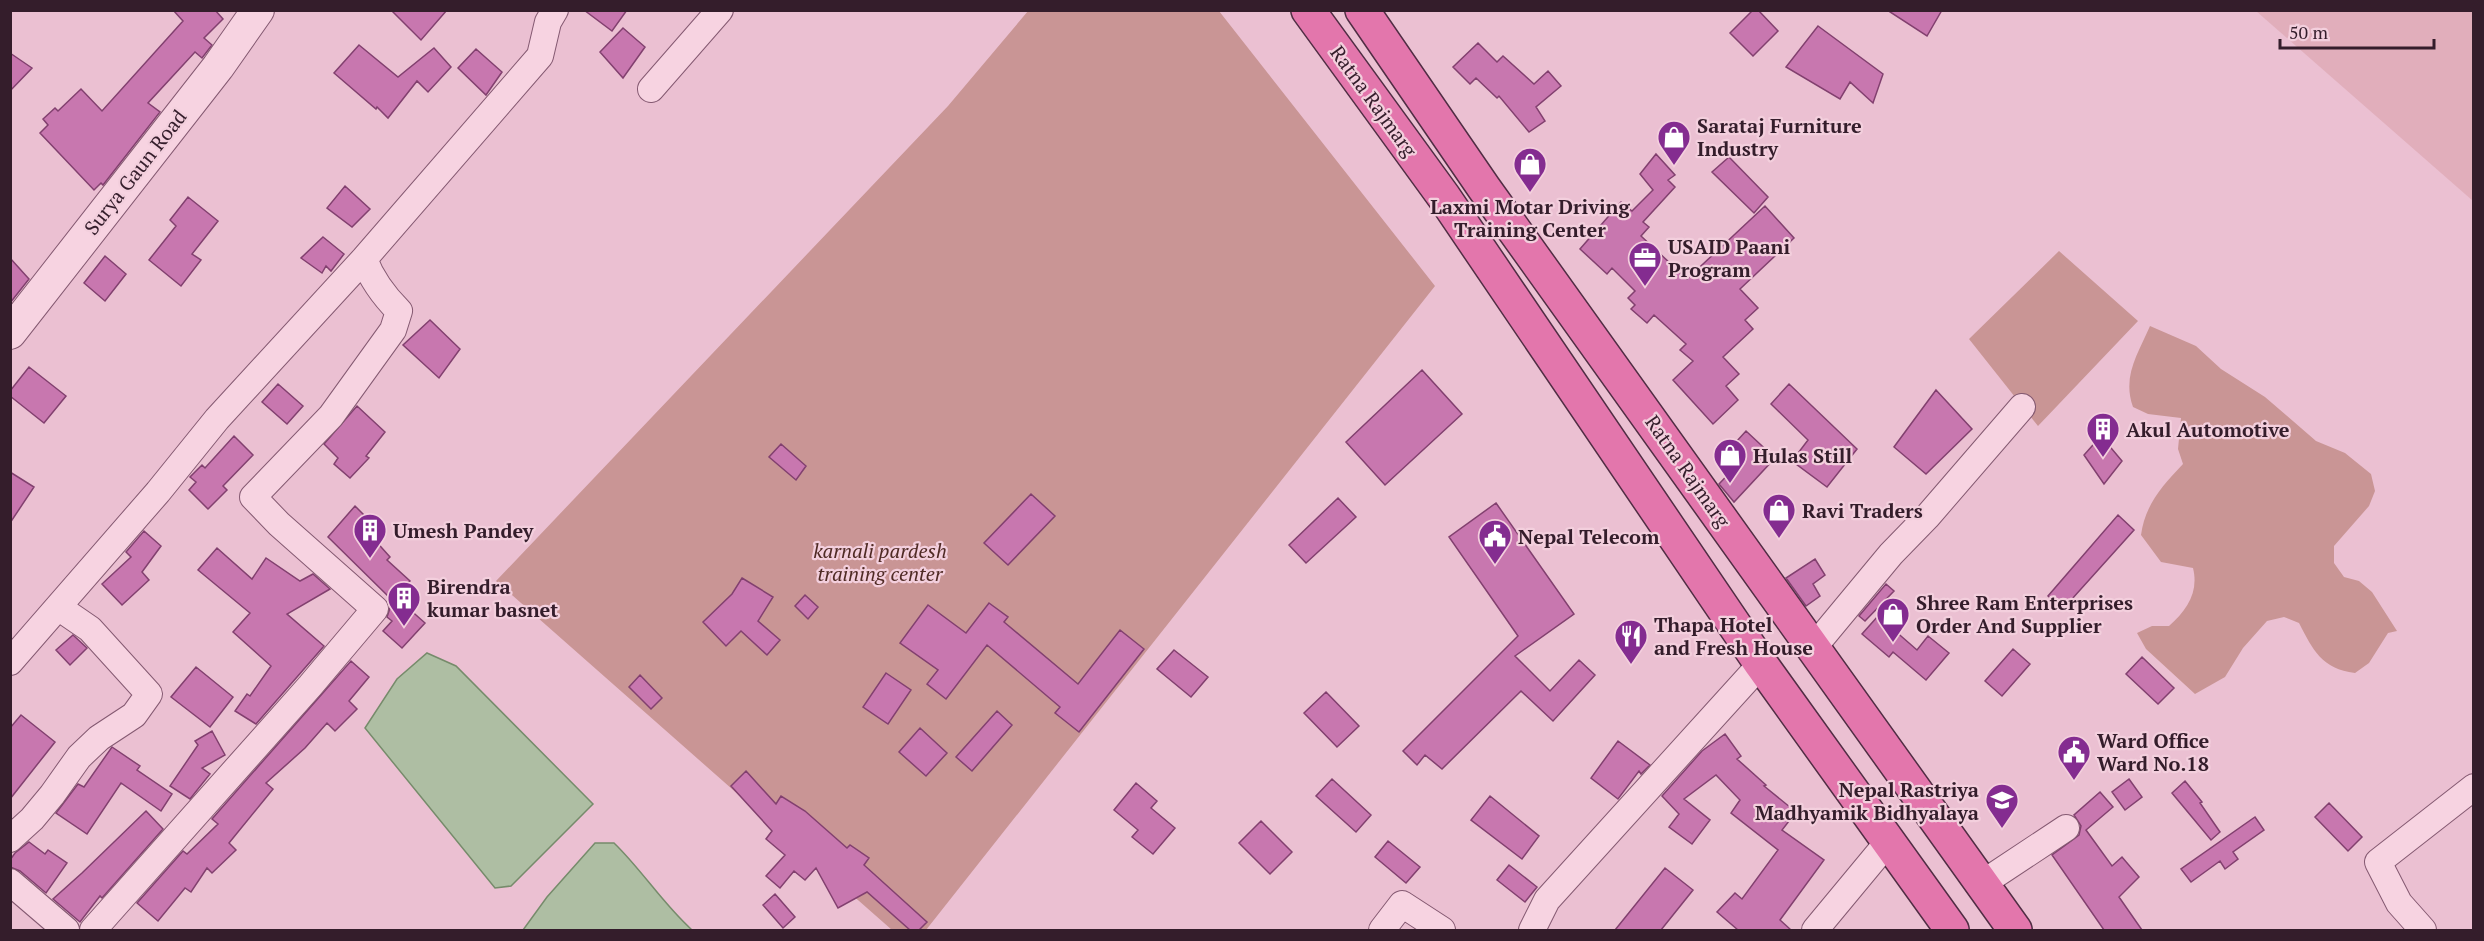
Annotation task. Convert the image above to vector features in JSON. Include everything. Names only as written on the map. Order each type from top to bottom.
[{"type":"highway","name":"Ratna Rajmarg","points":[[1308,10],[1444,197],[1761,664],[1952,930]]},
{"type":"highway","name":"Ratna Rajmarg","points":[[1362,10],[1491,197],[2015,930]]},
{"type":"street","name":"Surya Gaun Road","points":[[10,333],[218,68],[258,10]]},
{"type":"street","points":[[10,662],[158,492],[217,419],[364,259],[540,56],[548,22],[555,10]]},
{"type":"street","points":[[651,88],[720,10]]},
{"type":"street","points":[[93,930],[310,686],[375,609],[279,524],[253,497],[331,416],[393,330],[399,311],[382,294],[368,272],[364,259]]},
{"type":"street","points":[[1813,648],[1891,554],[1927,517],[2022,406]]},
{"type":"street","points":[[10,839],[39,811],[79,757],[99,738],[134,715],[149,694],[90,629],[58,607]]},
{"type":"street","points":[[1532,930],[1547,900],[1761,664]]},
{"type":"street","points":[[2423,930],[2399,903],[2378,862],[2474,787]]},
{"type":"street","points":[[1983,883],[2066,828]]},
{"type":"street","points":[[1815,930],[1888,842]]},
{"type":"street","points":[[10,882],[66,930]]},
{"type":"street","points":[[1382,930],[1402,903],[1442,930]]},
{"type":"shaded area","points":[[2256,11],[2473,11],[2473,201]]},
{"type":"shaded area","points":[[427,653],[456,666],[593,804],[511,886],[495,888],[365,728],[397,679]]},
{"type":"shaded area","points":[[595,843],[614,843],[692,930],[523,930],[547,897]]},
{"type":"green space","name":"karnali pardesh training center","points":[[1028,11],[1219,11],[1435,286],[926,930],[892,930],[496,581],[948,106]]},
{"type":"green space","points":[[2059,251],[2138,321],[2038,426],[1969,339]]},
{"type":"green space","points":[[2150,326],[2196,346],[2221,369],[2265,397],[2316,441],[2345,453],[2371,474],[2375,491],[2369,506],[2334,546],[2334,563],[2344,577],[2359,581],[2372,592],[2397,631],[2388,633],[2369,663],[2355,673],[2326,663],[2314,650],[2299,623],[2284,617],[2267,621],[2243,648],[2225,677],[2195,694],[2146,649],[2137,633],[2152,626],[2169,626],[2186,607],[2194,585],[2193,568],[2161,562],[2141,535],[2146,514],[2151,505],[2168,480],[2183,464],[2178,449],[2181,418],[2148,414],[2133,407],[2130,396],[2130,375]]},
{"type":"building","points":[[173,10],[215,10],[223,19],[204,38],[212,45],[202,58],[195,52],[148,103],[160,112],[103,185],[101,183],[94,190],[40,133],[48,125],[43,119],[55,108],[58,111],[81,89],[102,111],[183,21]]},
{"type":"building","points":[[391,10],[447,10],[421,40]]},
{"type":"building","points":[[584,10],[627,10],[612,31]]},
{"type":"building","points":[[1753,10],[1758,10],[1778,31],[1753,56],[1730,33]]},
{"type":"building","points":[[1887,10],[1942,10],[1927,36]]},
{"type":"building","points":[[1818,26],[1883,74],[1873,103],[1850,82],[1840,99],[1786,67]]},
{"type":"building","points":[[623,28],[645,47],[623,78],[600,52]]},
{"type":"building","points":[[1478,43],[1497,62],[1503,56],[1534,84],[1548,71],[1561,86],[1536,107],[1545,121],[1529,132],[1499,96],[1497,98],[1476,78],[1470,84],[1453,67]]},
{"type":"building","points":[[359,45],[398,77],[434,48],[451,67],[428,92],[417,81],[388,118],[334,73]]},
{"type":"building","points":[[476,49],[502,72],[486,95],[458,68]]},
{"type":"building","points":[[10,53],[32,68],[10,91]]},
{"type":"building","points":[[1656,154],[1675,175],[1668,180],[1675,187],[1643,222],[1649,227],[1641,236],[1687,279],[1765,206],[1794,238],[1740,289],[1758,308],[1745,320],[1753,329],[1723,357],[1739,374],[1726,386],[1738,400],[1713,424],[1673,380],[1693,361],[1680,350],[1686,344],[1654,315],[1647,323],[1631,309],[1635,305],[1628,298],[1635,291],[1612,268],[1607,274],[1580,249],[1621,202],[1632,211],[1653,190],[1640,174]]},
{"type":"building","points":[[1729,157],[1768,197],[1754,213],[1712,172]]},
{"type":"building","points":[[345,186],[370,209],[352,227],[327,208]]},
{"type":"building","points":[[188,197],[218,221],[192,254],[201,260],[181,286],[149,260],[176,226],[170,220]]},
{"type":"building","points":[[323,237],[344,254],[331,271],[326,266],[322,273],[301,258]]},
{"type":"building","points":[[105,256],[126,274],[105,301],[84,283]]},
{"type":"building","points":[[10,258],[29,279],[10,303]]},
{"type":"building","points":[[430,320],[460,349],[439,378],[403,345]]},
{"type":"building","points":[[29,367],[66,396],[44,423],[10,396],[10,391]]},
{"type":"building","points":[[1422,370],[1462,414],[1385,485],[1346,442]]},
{"type":"building","points":[[278,384],[303,406],[287,424],[262,402]]},
{"type":"building","points":[[1789,384],[1857,449],[1827,487],[1792,461],[1808,440],[1771,404]]},
{"type":"building","points":[[1936,390],[1972,429],[1926,474],[1894,447]]},
{"type":"building","points":[[357,406],[385,432],[366,456],[369,458],[350,478],[334,464],[338,458],[324,444]]},
{"type":"building","points":[[1746,431],[1775,458],[1734,502],[1719,484],[1738,464],[1726,453]]},
{"type":"building","points":[[234,436],[253,455],[223,486],[227,490],[208,509],[189,490],[196,482],[190,477],[202,465],[205,468]]},
{"type":"building","name":"Akul Automotive","points":[[2101,436],[2122,461],[2104,484],[2084,455]]},
{"type":"building","points":[[781,444],[806,466],[796,480],[769,457]]},
{"type":"building","points":[[10,472],[34,487],[10,523]]},
{"type":"building","points":[[1031,494],[1055,516],[1008,565],[984,543]]},
{"type":"building","points":[[1338,498],[1356,517],[1306,563],[1289,545]]},
{"type":"building","points":[[1496,503],[1574,614],[1515,656],[1550,691],[1579,660],[1595,675],[1553,721],[1521,691],[1442,769],[1425,755],[1417,765],[1403,751],[1518,636],[1449,537]]},
{"type":"building","points":[[355,506],[370,521],[364,528],[390,557],[387,560],[410,581],[390,598],[328,537]]},
{"type":"building","points":[[2118,515],[2134,530],[2063,609],[2048,596]]},
{"type":"building","points":[[144,531],[161,546],[142,572],[149,580],[122,605],[102,584],[131,557],[126,552]]},
{"type":"building","points":[[217,548],[252,579],[266,558],[300,581],[313,574],[330,589],[287,614],[324,646],[256,724],[235,711],[247,694],[250,696],[271,666],[233,632],[250,613],[198,570]]},
{"type":"building","points":[[1815,559],[1825,575],[1813,584],[1820,596],[1806,606],[1786,578]]},
{"type":"building","points":[[742,578],[773,597],[758,621],[780,640],[767,655],[741,631],[726,646],[703,622],[732,594]]},
{"type":"building","points":[[1886,584],[1894,591],[1865,621],[1859,616]]},
{"type":"building","points":[[805,595],[818,607],[808,619],[795,606]]},
{"type":"building","name":"Birendra kumar basnet","points":[[398,599],[425,623],[402,648],[383,631],[392,621],[387,617],[390,608]]},
{"type":"building","points":[[989,603],[1008,617],[1004,622],[1078,684],[1120,630],[1144,649],[1079,732],[1055,713],[1060,707],[987,645],[946,699],[927,684],[938,670],[900,643],[928,605],[966,633]]},
{"type":"building","points":[[1878,616],[1917,650],[1928,636],[1949,653],[1926,680],[1893,652],[1889,657],[1862,634]]},
{"type":"building","points":[[73,635],[87,648],[70,665],[56,650]]},
{"type":"building","points":[[2013,649],[2030,664],[2002,696],[1985,681]]},
{"type":"building","points":[[1174,650],[1208,677],[1191,697],[1157,669]]},
{"type":"building","points":[[2142,657],[2174,688],[2158,704],[2126,674]]},
{"type":"building","points":[[351,661],[369,677],[349,701],[357,709],[335,731],[327,723],[305,748],[266,783],[273,789],[229,843],[236,850],[212,873],[207,868],[191,892],[185,888],[158,921],[137,903],[183,851],[187,854],[218,824],[212,819]]},
{"type":"building","points":[[196,667],[233,697],[210,727],[171,697]]},
{"type":"building","points":[[886,673],[911,690],[888,724],[863,707]]},
{"type":"building","points":[[640,675],[662,698],[651,709],[629,687]]},
{"type":"building","points":[[1326,692],[1359,726],[1337,747],[1304,713]]},
{"type":"building","points":[[997,711],[1012,725],[972,771],[956,757]]},
{"type":"building","points":[[21,715],[55,742],[10,799],[10,728]]},
{"type":"building","points":[[920,728],[947,753],[926,776],[899,752]]},
{"type":"building","points":[[212,731],[225,755],[202,768],[210,774],[190,799],[170,786],[198,745],[195,741]]},
{"type":"building","points":[[1725,734],[1741,756],[1737,759],[1766,785],[1764,786],[1796,812],[1782,830],[1824,860],[1780,920],[1791,930],[1738,930],[1717,912],[1735,893],[1742,899],[1778,850],[1731,813],[1740,800],[1716,775],[1684,799],[1710,820],[1692,844],[1669,827],[1679,814],[1662,796],[1702,751]]},
{"type":"building","points":[[1618,741],[1650,765],[1641,774],[1639,771],[1618,799],[1591,778]]},
{"type":"building","points":[[112,747],[140,766],[137,770],[172,794],[161,811],[121,783],[87,834],[56,813],[78,784],[84,787]]},
{"type":"building","points":[[746,771],[776,804],[781,796],[805,811],[847,848],[850,845],[869,858],[864,865],[927,922],[919,930],[910,930],[867,892],[838,908],[816,868],[805,880],[794,871],[780,888],[766,876],[785,855],[766,839],[772,831],[731,786]]},
{"type":"building","points":[[1332,779],[1371,815],[1356,832],[1316,796]]},
{"type":"building","points":[[2129,779],[2142,797],[2125,810],[2112,792]]},
{"type":"building","points":[[2185,781],[2202,802],[2200,803],[2220,832],[2211,840],[2172,793]]},
{"type":"building","points":[[1136,783],[1157,801],[1151,808],[1175,828],[1153,854],[1132,837],[1138,830],[1114,810]]},
{"type":"building","points":[[2100,792],[2113,807],[2086,830],[2112,866],[2122,857],[2139,877],[2119,897],[2142,930],[2104,930],[2052,855],[2079,835],[2081,826],[2074,815]]},
{"type":"building","points":[[1490,796],[1539,836],[1522,859],[1471,820]]},
{"type":"building","points":[[2329,803],[2362,837],[2348,851],[2315,817]]},
{"type":"building","points":[[146,811],[163,829],[102,898],[100,896],[80,922],[53,899]]},
{"type":"building","points":[[2255,817],[2264,830],[2233,852],[2238,859],[2225,869],[2220,861],[2191,882],[2181,869]]},
{"type":"building","points":[[1261,821],[1292,852],[1270,874],[1239,843]]},
{"type":"building","points":[[1388,841],[1420,867],[1406,883],[1375,857]]},
{"type":"building","points":[[29,842],[45,854],[48,850],[67,863],[46,893],[20,871],[10,867],[10,860],[15,853]]},
{"type":"building","points":[[1509,865],[1537,887],[1525,902],[1497,880]]},
{"type":"building","points":[[1665,868],[1693,890],[1661,930],[1615,930]]},
{"type":"building","points":[[775,894],[795,917],[783,928],[763,905]]},
{"type":"place","name":"Sarataj Furniture Industry","points":[[1674,166]]},
{"type":"place","name":"Laxmi Motar Driving Training Center","points":[[1530,193]]},
{"type":"place","name":"USAID Paani Program","points":[[1645,287]]},
{"type":"place","name":"Akul Automotive","points":[[2103,458]]},
{"type":"place","name":"Hulas Still","points":[[1730,484]]},
{"type":"place","name":"Ravi Traders","points":[[1779,539]]},
{"type":"place","name":"Umesh Pandey","points":[[370,559]]},
{"type":"place","name":"Nepal Telecom","points":[[1495,565]]},
{"type":"place","name":"Birendra kumar basnet","points":[[404,627]]},
{"type":"place","name":"Shree Ram Enterprises Order And Supplier","points":[[1893,643]]},
{"type":"place","name":"Thapa Hotel and Fresh House","points":[[1631,665]]},
{"type":"place","name":"Ward Office Ward No.18","points":[[2074,781]]},
{"type":"place","name":"Nepal Rastriya Madhyamik Bidhyalaya","points":[[2002,829]]}]
